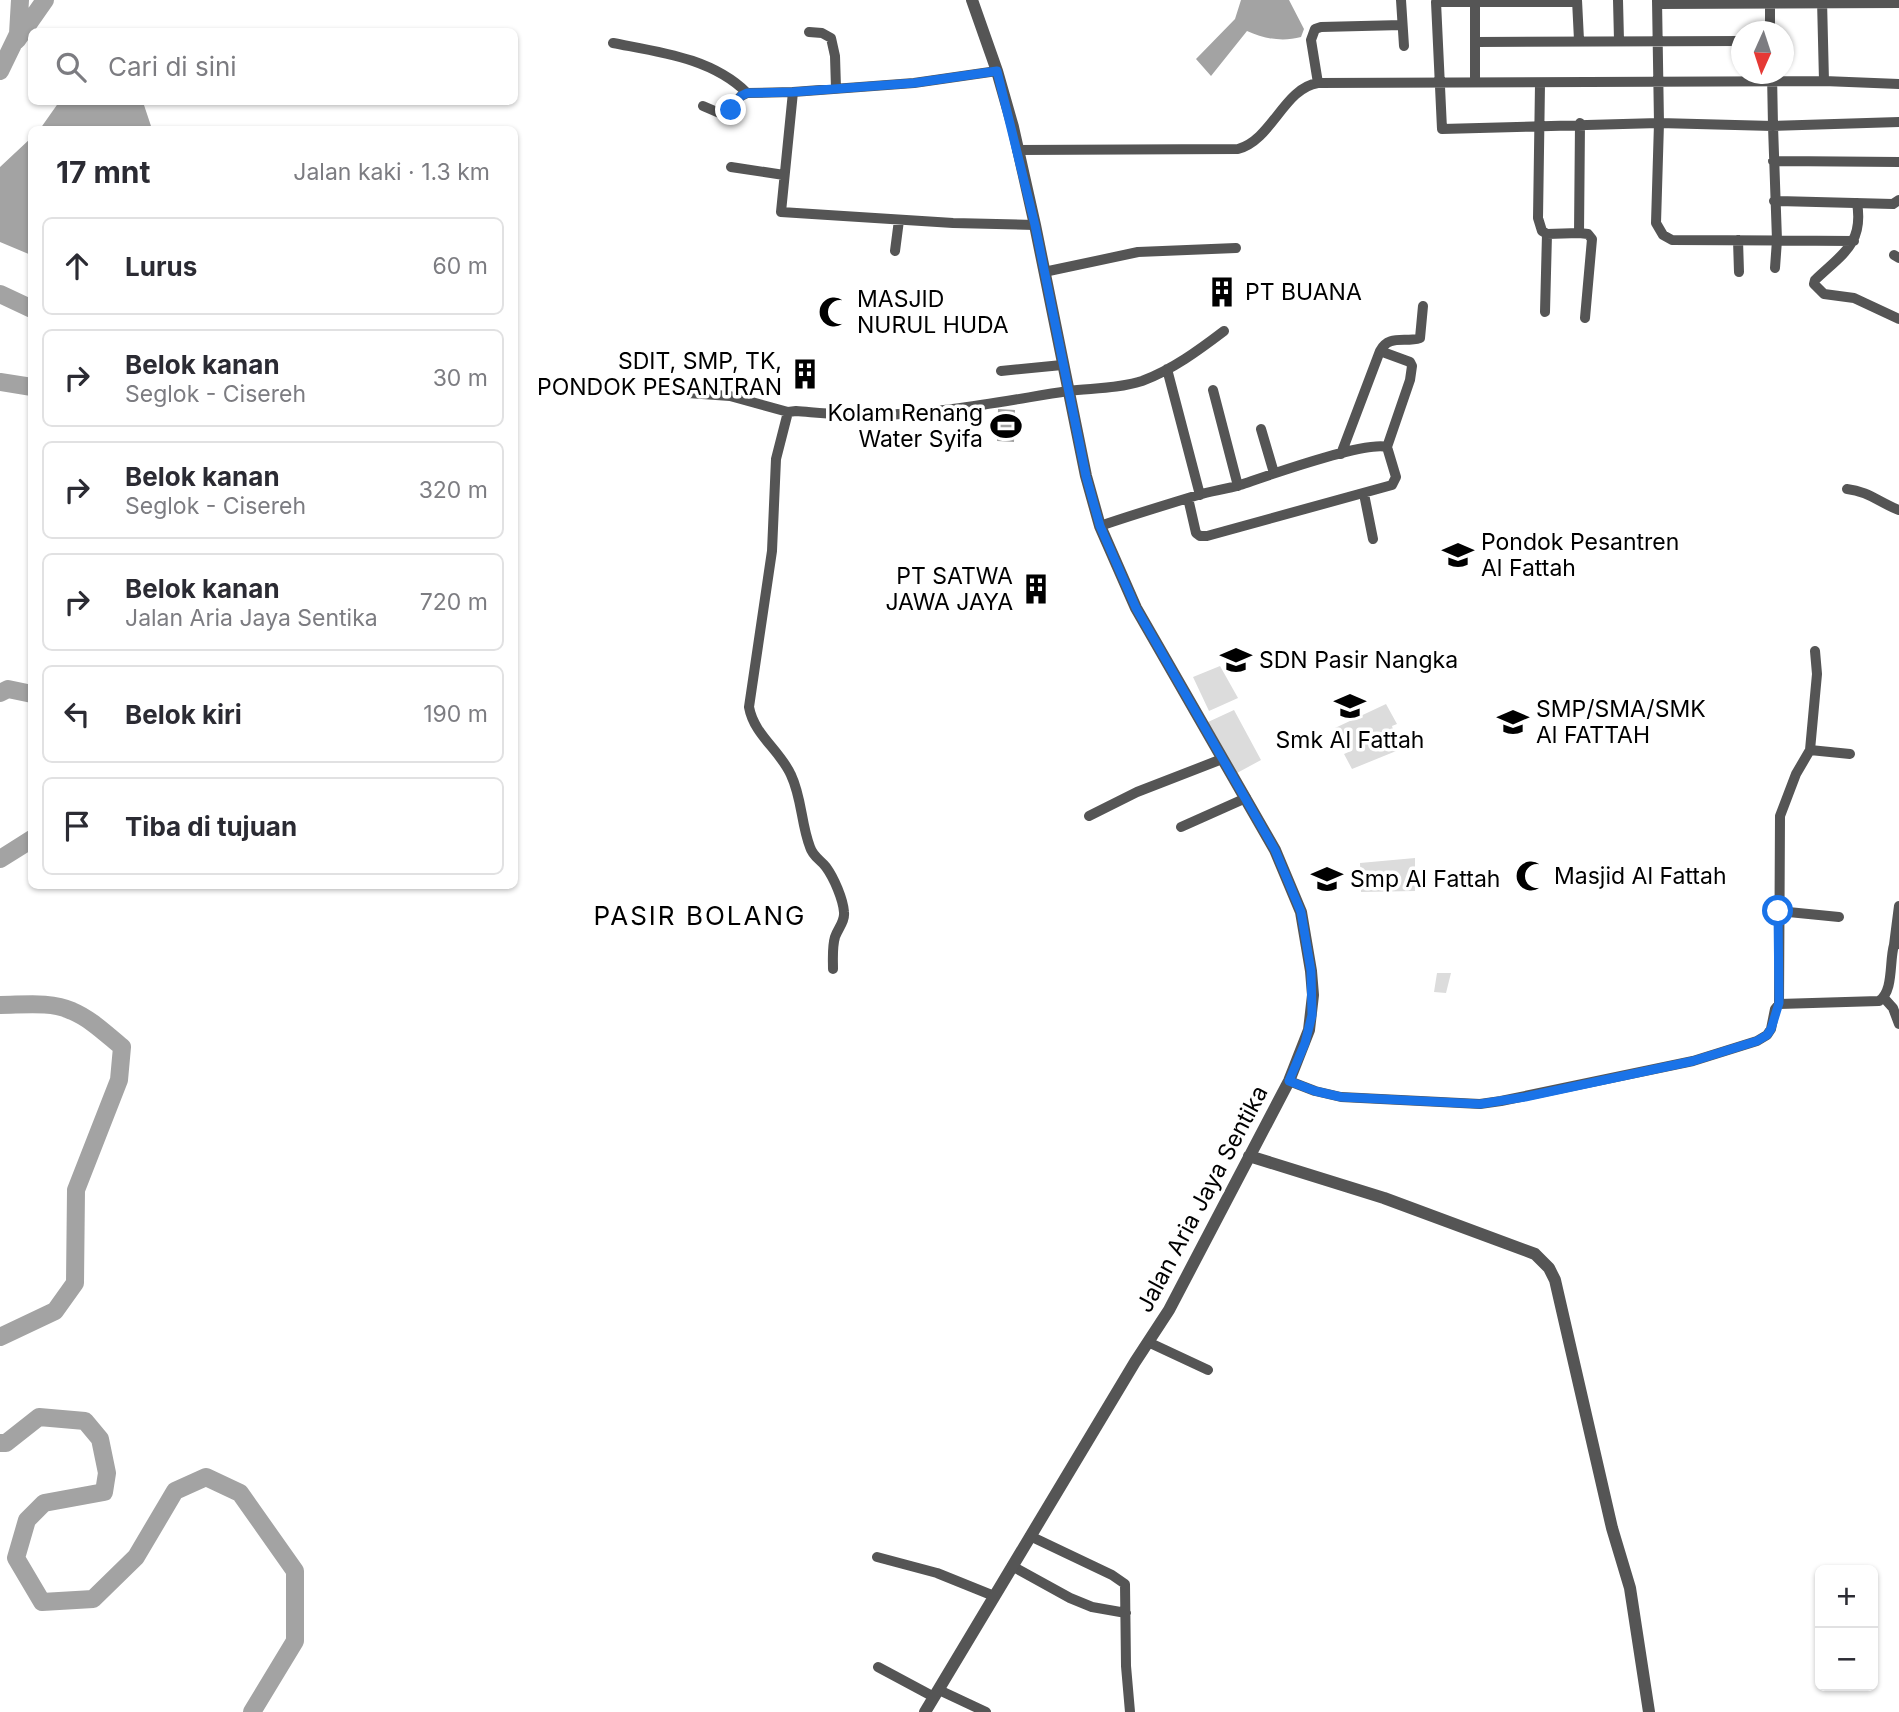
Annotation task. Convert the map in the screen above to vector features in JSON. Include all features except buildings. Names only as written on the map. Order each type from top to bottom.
[{"type":"street","name":"Jalan Aria Jaya Sentika","points":[[925,1712],[1168,1310],[1289,1081],[1305,1043],[1312,1015],[1313,995],[1301,912],[1275,850],[1136,608],[1100,526],[1086,476],[1017,150],[997,71],[972,0]]},
{"type":"street","points":[[1402,0],[1404,46]]},
{"type":"street","points":[[1475,0],[1475,82]]},
{"type":"street","points":[[1618,0],[1619,40]]},
{"type":"street","points":[[1578,40],[1577,1],[1436,1],[1441,129],[1580,123],[1659,122],[1773,126],[1899,122]]},
{"type":"street","points":[[1822,1],[1824,81]]},
{"type":"street","points":[[1854,241],[1672,240],[1663,235],[1656,223],[1659,122],[1657,2],[1770,5],[1822,1],[1899,4]]},
{"type":"street","points":[[1770,5],[1770,21]]},
{"type":"street","points":[[1318,83],[1311,40],[1315,29],[1402,25]]},
{"type":"street","points":[[809,32],[822,33],[831,38],[835,56],[836,88]]},
{"type":"street","points":[[1476,42],[1731,41]]},
{"type":"street","points":[[613,43],[693,60],[733,81],[747,93]]},
{"type":"street","points":[[703,106],[724,115],[747,93],[914,83],[997,71]]},
{"type":"street","points":[[1017,150],[1248,147],[1281,113],[1296,92],[1307,85],[1318,83],[1540,84],[1731,79]]},
{"type":"street","points":[[1794,79],[1899,83]]},
{"type":"street","points":[[1540,84],[1538,218],[1542,231],[1547,234],[1579,233],[1588,234],[1592,239],[1585,318]]},
{"type":"street","points":[[1772,84],[1777,240],[1775,268]]},
{"type":"street","points":[[793,92],[781,212],[1035,225]]},
{"type":"street","points":[[1579,233],[1580,123]]},
{"type":"street","points":[[1773,161],[1899,162]]},
{"type":"street","points":[[731,167],[785,175]]},
{"type":"street","points":[[1774,201],[1894,204],[1899,200]]},
{"type":"street","points":[[1857,202],[1854,241],[1815,280],[1816,287],[1824,294],[1847,296],[1899,319]]},
{"type":"street","points":[[895,251],[900,220]]},
{"type":"street","points":[[1545,312],[1547,234]]},
{"type":"street","points":[[1738,240],[1739,272]]},
{"type":"street","points":[[1044,272],[1138,252],[1236,248]]},
{"type":"street","points":[[1341,454],[1380,351],[1386,342],[1391,340],[1420,338],[1423,306]]},
{"type":"street","points":[[660,384],[678,387],[688,393],[730,396],[788,412],[889,414],[1002,403],[1142,381],[1198,351],[1224,331]]},
{"type":"street","points":[[1188,498],[1196,533],[1207,536],[1363,494],[1395,482],[1387,447],[1410,380],[1412,365],[1380,351]]},
{"type":"street","points":[[1001,371],[1062,365]]},
{"type":"street","points":[[1167,369],[1200,495]]},
{"type":"street","points":[[1213,390],[1238,486]]},
{"type":"street","points":[[788,412],[776,459],[772,551],[749,707],[751,717],[765,740],[791,773],[799,795],[810,848],[816,859],[824,864],[830,873],[841,901],[844,913],[834,939],[833,969]]},
{"type":"street","points":[[1261,429],[1274,473]]},
{"type":"street","points":[[1100,526],[1341,454],[1375,446],[1387,447]]},
{"type":"street","points":[[1847,489],[1869,494],[1887,506],[1899,510]]},
{"type":"street","points":[[1363,494],[1373,539]]},
{"type":"street","points":[[1289,1081],[1341,1097],[1480,1104],[1693,1061],[1757,1041],[1767,1035],[1779,1003],[1780,816],[1796,774],[1810,750],[1818,674],[1815,651]]},
{"type":"street","points":[[1810,750],[1850,754]]},
{"type":"street","points":[[1089,816],[1137,792],[1222,759]]},
{"type":"street","points":[[1181,827],[1246,798]]},
{"type":"street","points":[[1779,1003],[1879,1001],[1884,998],[1897,945],[1899,906]]},
{"type":"street","points":[[1778,911],[1839,917]]},
{"type":"street","points":[[1884,998],[1893,1008],[1899,1024]]},
{"type":"street","points":[[1249,1156],[1384,1199],[1535,1254],[1549,1268],[1555,1280],[1572,1347],[1612,1528],[1630,1588],[1649,1712]]},
{"type":"street","points":[[1148,1342],[1208,1370]]},
{"type":"street","points":[[1030,1536],[1121,1580],[1126,1587],[1126,1665],[1130,1712]]},
{"type":"street","points":[[877,1557],[937,1573],[994,1596]]},
{"type":"street","points":[[1012,1566],[1070,1598],[1092,1607],[1126,1613]]},
{"type":"street","points":[[878,1667],[986,1712]]},
{"type":"shaded area","points":[[1241,0],[1289,0],[1304,29],[1301,37],[1274,39],[1247,31],[1211,76],[1196,59],[1235,19]]},
{"type":"shaded area","points":[[57,105],[144,105],[151,126],[42,126]]},
{"type":"shaded area","points":[[28,141],[28,254],[0,242],[0,167]]},
{"type":"shaded area","name":"Kolam Renang Water Syifa","points":[[998,409],[1015,410],[1014,442],[997,441]]},
{"type":"shaded area","points":[[1220,666],[1238,698],[1209,711],[1193,677]]},
{"type":"shaded area","points":[[1386,704],[1397,724],[1392,726],[1394,733],[1398,732],[1406,747],[1352,769],[1344,754],[1351,751],[1348,744],[1343,745],[1335,728]]},
{"type":"shaded area","points":[[1234,710],[1261,760],[1237,773],[1208,722]]},
{"type":"shaded area","points":[[1415,858],[1415,891],[1361,892],[1360,863]]},
{"type":"shaded area","points":[[1437,973],[1451,973],[1446,993],[1434,992]]},
{"type":"waterway","points":[[0,71],[18,34],[20,0]]},
{"type":"waterway","points":[[17,40],[45,0]]},
{"type":"waterway","points":[[0,294],[28,307]]},
{"type":"waterway","points":[[0,382],[28,386]]},
{"type":"waterway","points":[[0,693],[8,689],[28,693]]},
{"type":"waterway","points":[[0,859],[28,842]]},
{"type":"waterway","points":[[0,1005],[37,1004],[64,1008],[86,1018],[122,1047],[119,1080],[76,1190],[75,1283],[55,1311],[0,1337]]},
{"type":"waterway","points":[[0,1443],[6,1443],[39,1417],[85,1421],[100,1439],[107,1473],[104,1492],[44,1503],[27,1520],[16,1558],[42,1602],[93,1599],[136,1557],[175,1491],[206,1477],[240,1493],[295,1571],[295,1641],[252,1712]]},
{"type":"place","name":"PT BUANA","points":[[1222,292]]},
{"type":"place","name":"MASJID NURUL HUDA","points":[[834,312]]},
{"type":"place","name":"SDIT, SMP, TK, PONDOK PESANTRAN","points":[[805,374]]},
{"type":"place","name":"Kolam Renang Water Syifa","points":[[1006,426]]},
{"type":"place","name":"Pondok Pesantren Al Fattah","points":[[1458,555]]},
{"type":"place","name":"PT SATWA JAWA JAYA","points":[[1036,589]]},
{"type":"place","name":"SDN Pasir Nangka","points":[[1236,660]]},
{"type":"place","name":"Smk Al Fattah","points":[[1350,706]]},
{"type":"place","name":"SMP/SMA/SMK Al FATTAH","points":[[1513,722]]},
{"type":"place","name":"Masjid Al Fattah","points":[[1531,876]]},
{"type":"place","name":"Smp Al Fattah","points":[[1327,879]]},
{"type":"district","name":"PASIR BOLANG","points":[[700,915]]},
{"type":"route","points":[[731,110],[741,96],[747,93],[914,83],[997,71],[1013,127],[1086,476],[1100,526],[1136,608],[1222,759],[1255,811],[1301,912],[1311,971],[1312,1015],[1305,1043],[1289,1081],[1341,1097],[1480,1104],[1693,1061],[1757,1041],[1771,1029],[1779,1003],[1778,911]]}]
